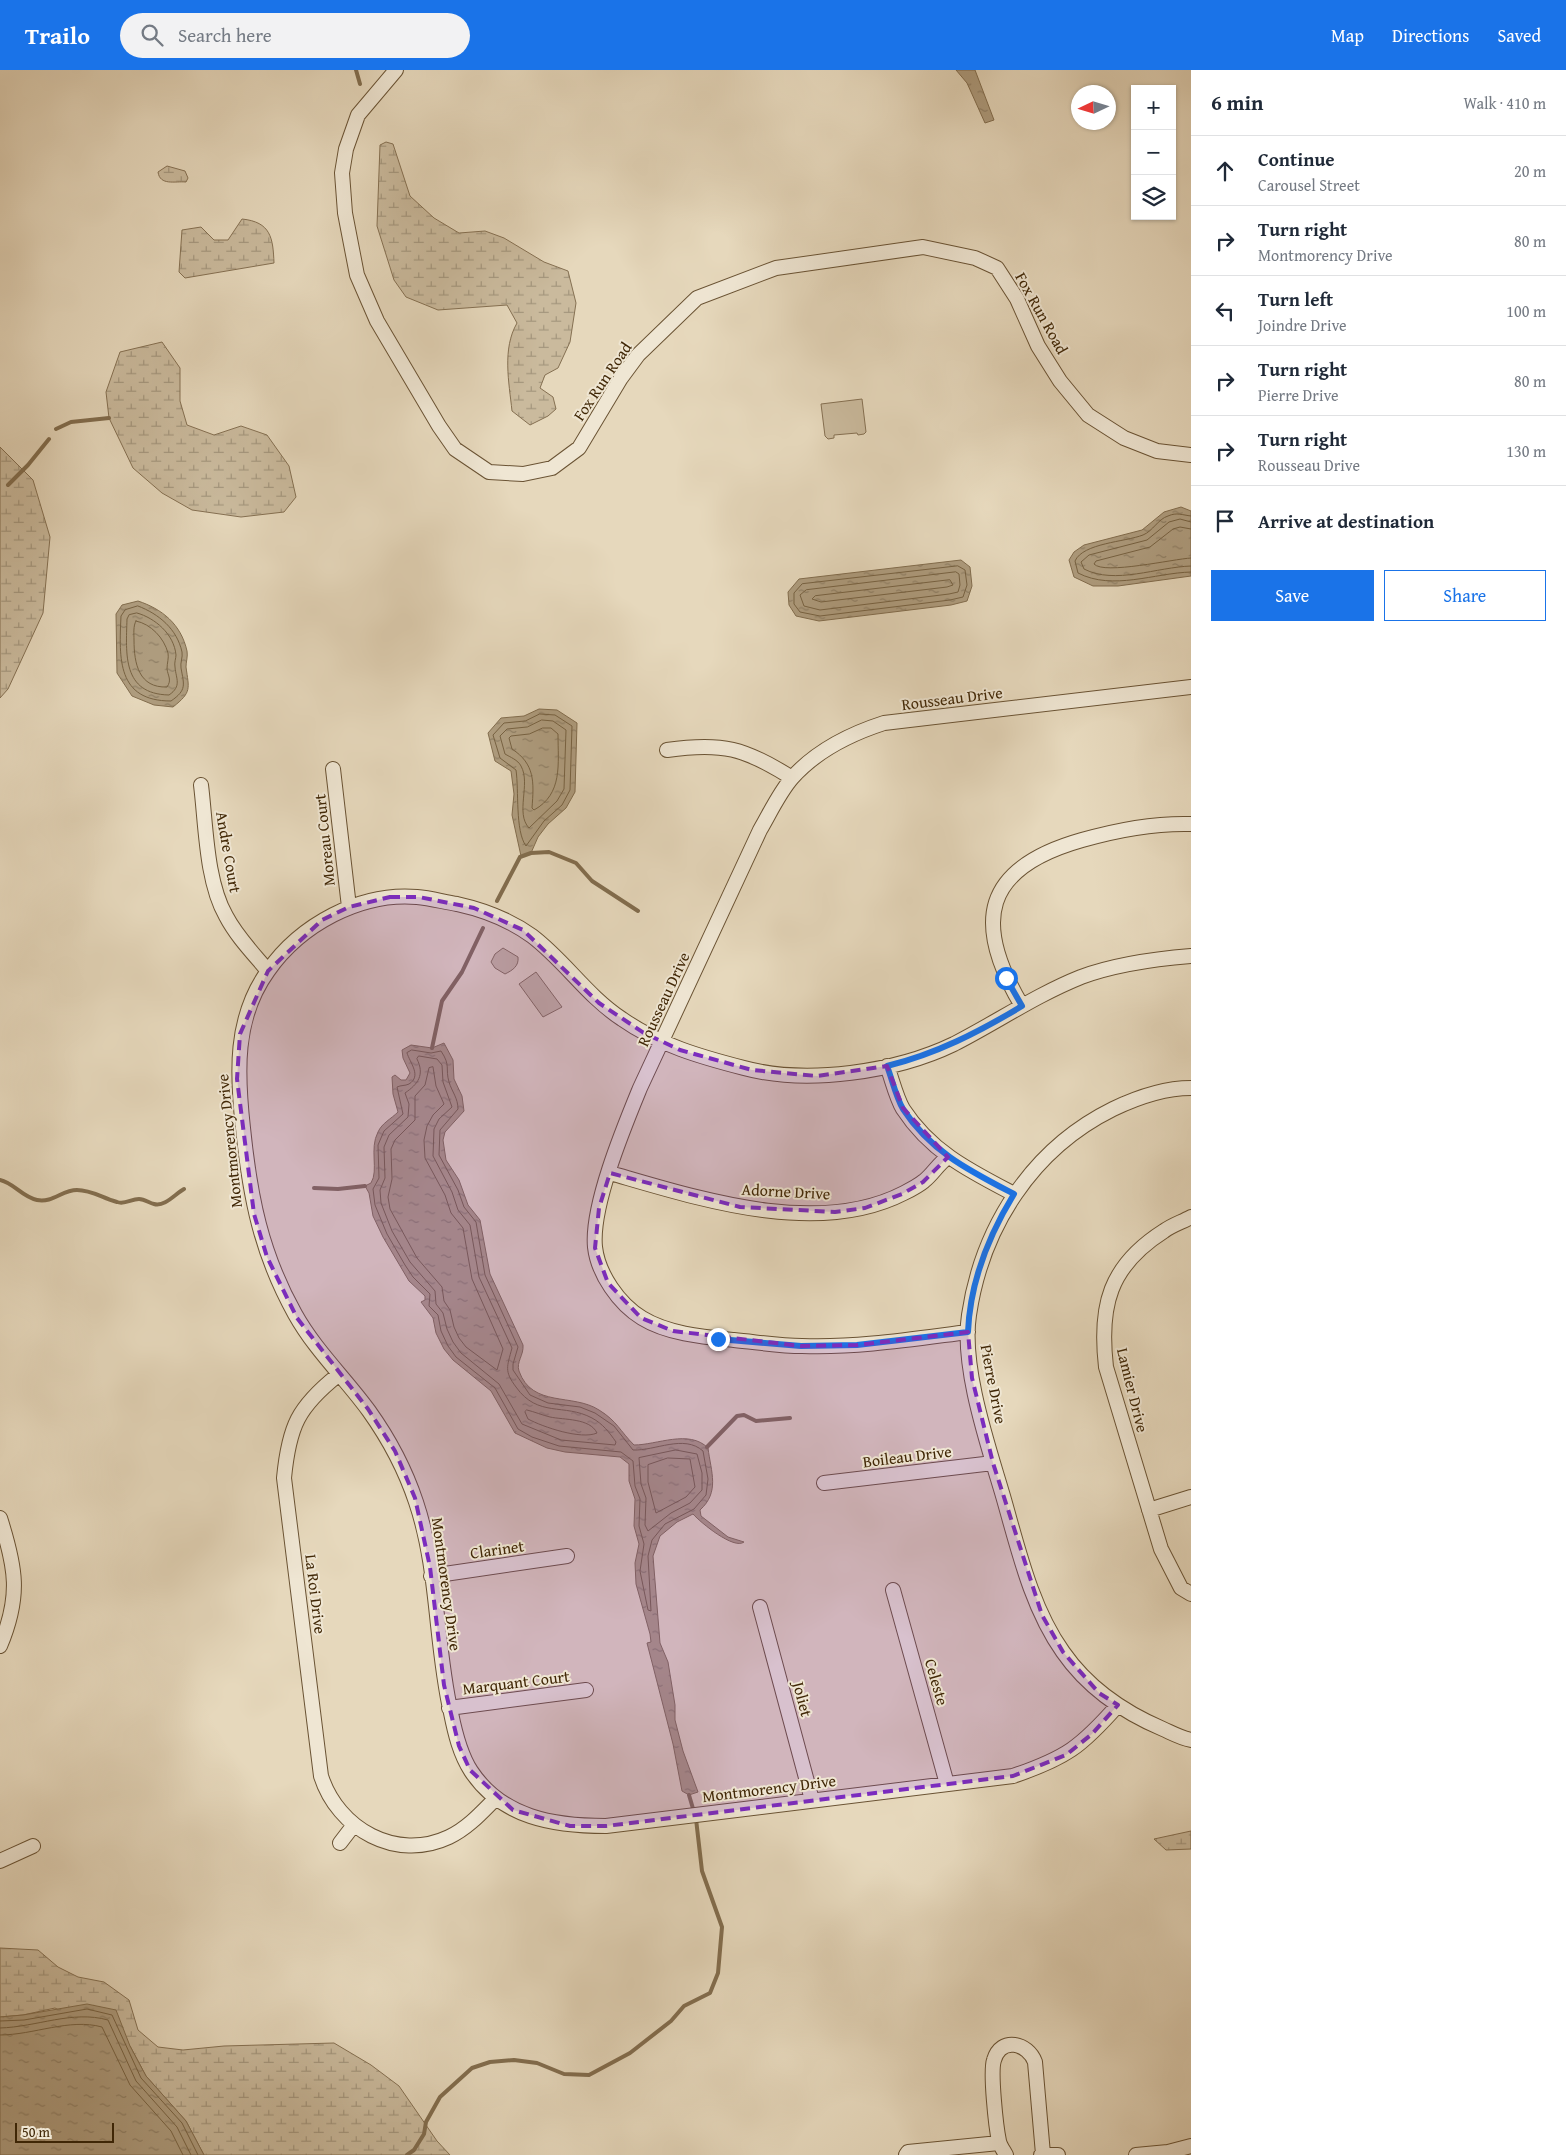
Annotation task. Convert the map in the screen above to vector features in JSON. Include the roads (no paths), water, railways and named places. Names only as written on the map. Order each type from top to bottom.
[{"type":"street","name":"Fox Run Road","points":[[396,70],[358,115],[346,149],[342,173],[346,213],[357,275],[377,321],[439,426],[455,449],[489,472],[523,474],[552,468],[579,448],[638,355],[697,298],[776,268],[818,260],[923,247],[975,258],[997,268],[1017,299],[1038,346],[1060,381],[1088,416],[1124,438],[1157,451],[1191,455]]},
{"type":"street","name":"Rousseau Drive","points":[[968,1332],[857,1345],[801,1346],[718,1339],[682,1333],[642,1318],[608,1283],[598,1257],[595,1232],[599,1208],[623,1130],[760,830],[792,778],[834,745],[858,731],[884,724],[1191,687]]},
{"type":"street","points":[[667,750],[699,745],[728,747],[757,756],[792,778]]},
{"type":"street","name":"Moreau Court","points":[[333,769],[349,906]]},
{"type":"street","name":"Andre Court","points":[[201,785],[215,887],[225,915],[240,939],[268,971]]},
{"type":"street","points":[[1022,1006],[997,956],[993,930],[996,898],[1006,880],[1026,862],[1053,848],[1102,834],[1171,823],[1191,824]]},
{"type":"street","name":"Montmorency Drive","points":[[1118,1705],[1092,1734],[1066,1755],[1013,1776],[606,1826],[570,1826],[540,1820],[512,1810],[496,1798],[470,1770],[459,1746],[444,1685],[431,1576],[422,1522],[415,1498],[395,1451],[368,1409],[338,1375],[292,1309],[267,1257],[251,1195],[238,1079],[240,1034],[254,997],[268,971],[292,945],[322,920],[349,906],[390,897],[419,897],[474,908],[506,920],[545,947],[599,1002],[622,1020],[680,1050],[752,1070],[817,1076],[887,1066],[916,1059],[948,1047],[1022,1006],[1085,976],[1124,965],[1191,956]]},
{"type":"street","points":[[887,1066],[903,1108],[937,1149],[959,1165],[1014,1194]]},
{"type":"street","name":"Pierre Drive","points":[[1191,1088],[1152,1093],[1097,1117],[1048,1153],[1014,1194],[996,1225],[979,1270],[968,1315],[972,1378],[993,1463],[1018,1549],[1042,1615],[1063,1652],[1099,1693],[1136,1718],[1191,1740]]},
{"type":"street","name":"Adorne Drive","points":[[610,1173],[700,1200],[740,1207],[786,1212],[835,1212],[865,1208],[902,1194],[923,1182],[948,1158]]},
{"type":"street","name":"Lamier Drive","points":[[1191,1216],[1164,1231],[1122,1270],[1112,1288],[1103,1318],[1106,1367],[1160,1550],[1181,1588],[1191,1594]]},
{"type":"street","name":"La Roi Drive","points":[[338,1375],[316,1393],[301,1411],[287,1443],[284,1478],[321,1776],[327,1794],[353,1826],[391,1844],[421,1844],[448,1837],[469,1824],[496,1798]]},
{"type":"street","name":"Boileau Drive","points":[[824,1483],[993,1463]]},
{"type":"street","points":[[1149,1510],[1191,1497]]},
{"type":"street","points":[[0,1518],[10,1550],[16,1585],[9,1624],[0,1646]]},
{"type":"street","name":"Clarinet","points":[[431,1576],[567,1556]]},
{"type":"street","name":"Celeste","points":[[893,1590],[947,1784]]},
{"type":"street","name":"Joliet","points":[[760,1607],[812,1800]]},
{"type":"street","name":"Marquant Court","points":[[449,1708],[586,1690]]},
{"type":"street","points":[[340,1843],[353,1826]]},
{"type":"street","points":[[0,1861],[33,1846]]},
{"type":"street","points":[[906,2155],[908,2152],[1003,2149],[992,2066],[994,2058],[1002,2047],[1018,2045],[1032,2054],[1035,2062],[1042,2154],[1058,2155]]},
{"type":"street","points":[[1136,2155],[1168,2152],[1191,2146]]},
{"type":"water","points":[[956,70],[975,70],[994,120],[985,123],[967,83]]},
{"type":"water","points":[[1181,507],[1191,511],[1191,576],[1118,586],[1093,586],[1074,577],[1069,560],[1074,552],[1084,545],[1142,530],[1164,512]]},
{"type":"water","points":[[961,560],[970,567],[972,586],[967,601],[951,605],[819,621],[796,616],[789,605],[788,592],[799,579]]},
{"type":"water","points":[[138,601],[155,608],[169,619],[175,625],[184,641],[187,653],[188,690],[183,698],[173,707],[154,705],[132,696],[117,673],[116,614],[122,605]]},
{"type":"water","points":[[539,709],[557,710],[577,723],[575,792],[566,808],[548,824],[538,837],[531,853],[521,856],[512,815],[514,794],[511,771],[495,761],[488,733],[501,718],[524,716]]},
{"type":"water","points":[[444,1043],[453,1060],[454,1079],[462,1096],[464,1111],[445,1132],[443,1140],[446,1160],[459,1180],[468,1205],[480,1220],[490,1274],[523,1345],[518,1368],[525,1383],[543,1395],[589,1405],[599,1410],[614,1422],[634,1445],[672,1439],[700,1442],[708,1448],[713,1481],[710,1496],[700,1510],[701,1516],[728,1537],[744,1542],[733,1542],[726,1539],[710,1529],[693,1514],[677,1522],[660,1536],[653,1556],[660,1643],[668,1662],[675,1705],[675,1720],[683,1751],[698,1792],[689,1795],[682,1791],[673,1744],[647,1643],[651,1642],[650,1634],[636,1584],[635,1563],[639,1544],[634,1526],[635,1499],[629,1481],[629,1464],[620,1457],[565,1452],[547,1448],[515,1433],[491,1391],[453,1360],[444,1349],[436,1333],[433,1318],[421,1302],[425,1300],[425,1296],[409,1281],[373,1216],[369,1193],[365,1186],[371,1183],[373,1178],[374,1145],[378,1132],[398,1112],[393,1094],[392,1077],[395,1075],[401,1080],[406,1080],[410,1073],[403,1058],[402,1050],[411,1045],[432,1048]]},
{"type":"water","points":[[87,2004],[116,2010],[130,2046],[146,2076],[186,2121],[204,2155],[0,2155],[0,2017]]},
{"type":"waterway","points":[[356,70],[360,84]]},
{"type":"waterway","points":[[56,429],[71,422],[109,418]]},
{"type":"waterway","points":[[8,485],[28,465],[49,439]]},
{"type":"waterway","points":[[497,901],[520,857],[531,853],[549,852],[576,863],[592,881],[638,911]]},
{"type":"waterway","points":[[432,1048],[442,1001],[462,972],[483,928]]},
{"type":"waterway","points":[[0,1180],[37,1200],[48,1200],[67,1192],[82,1190],[120,1203],[139,1199],[162,1204],[184,1189]]},
{"type":"waterway","points":[[314,1188],[338,1189],[365,1186]]},
{"type":"waterway","points":[[707,1447],[737,1416],[744,1415],[756,1421],[790,1418]]},
{"type":"waterway","points":[[689,1795],[694,1812]]},
{"type":"waterway","points":[[407,2155],[414,2150],[424,2134],[426,2122],[440,2097],[472,2068],[490,2062],[514,2060],[537,2063],[564,2074],[589,2075],[630,2053],[671,2021],[684,2006],[710,1993],[718,1973],[722,1927],[702,1871],[696,1819]]}]
